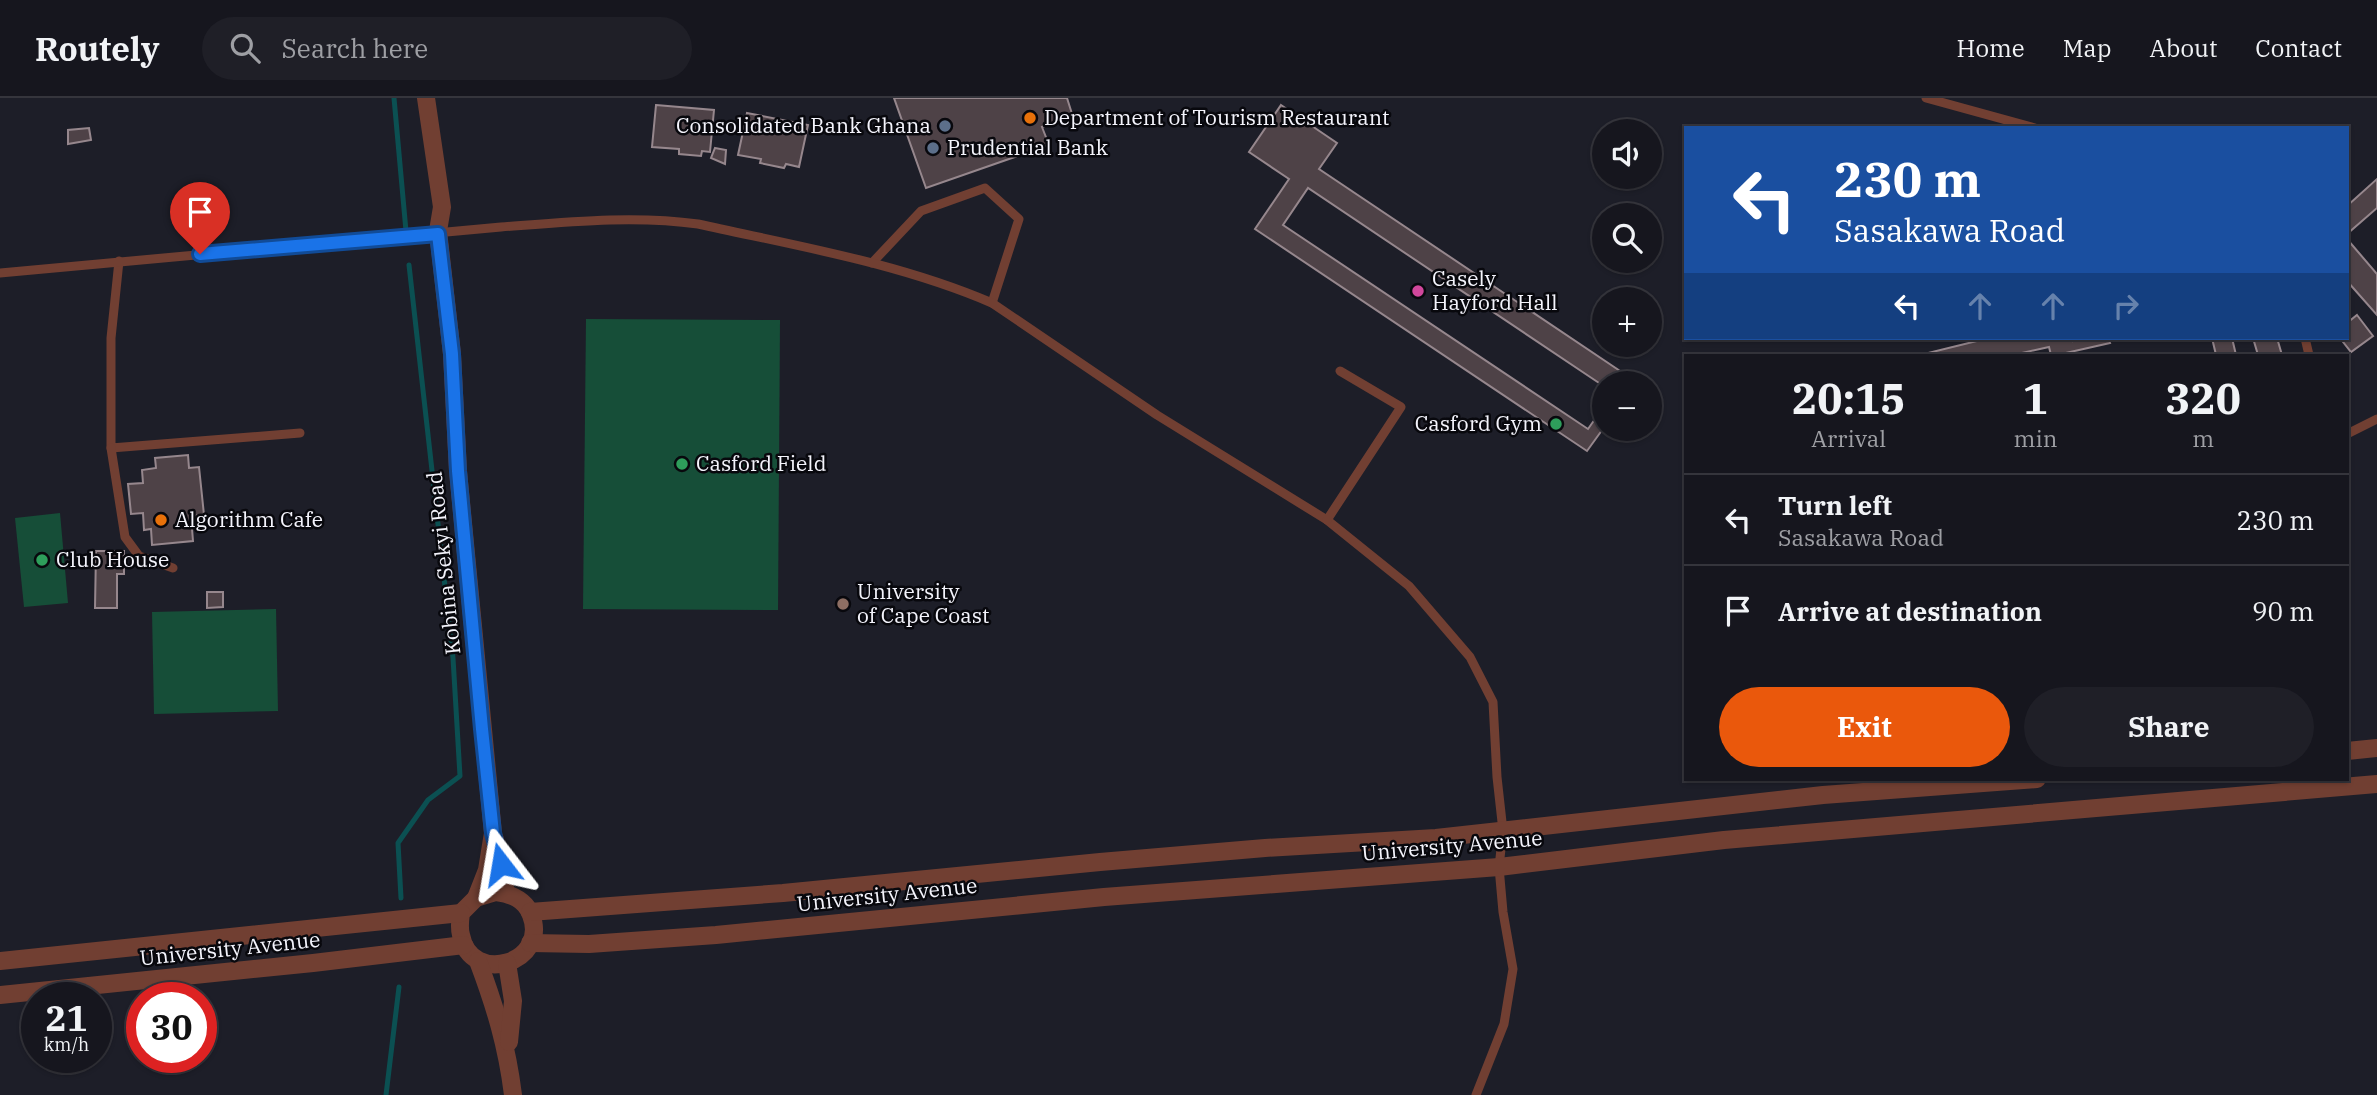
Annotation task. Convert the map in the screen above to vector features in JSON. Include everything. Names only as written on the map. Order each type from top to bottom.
[{"type":"street","name":"Kobina Sekyi Road","points":[[426,98],[442,207],[438,234],[452,354],[458,471],[493,833],[487,870],[476,898]]},
{"type":"street","points":[[2349,751],[2377,748]]},
{"type":"street","name":"University Avenue","points":[[530,912],[783,893],[1100,862],[1503,831],[1823,795],[2010,781]]},
{"type":"street","name":"University Avenue","points":[[530,943],[589,944],[716,935],[1091,898],[1499,867],[1724,840],[2335,783],[2377,784]]},
{"type":"street","points":[[493,833],[506,893]]},
{"type":"street","points":[[478,961],[497,965],[507,963],[525,952],[530,943],[533,933],[530,912],[524,904],[506,893],[496,892],[476,898],[461,913],[460,934],[464,945],[478,961],[494,1004],[508,1052],[513,1095]]},
{"type":"street","name":"University Avenue","points":[[0,961],[461,913]]},
{"type":"street","name":"University Avenue","points":[[0,995],[464,945]]},
{"type":"street","points":[[507,963],[513,1001],[508,1052]]},
{"type":"lane","points":[[1926,98],[2028,126]]},
{"type":"lane","points":[[872,263],[921,211],[985,188],[1019,219],[992,303]]},
{"type":"lane","points":[[0,273],[576,222],[670,220],[872,263],[967,292],[992,303],[1157,415],[1327,520],[1409,586],[1470,657],[1493,702],[1503,831],[1499,867],[1503,912],[1513,969],[1504,1024],[1476,1095]]},
{"type":"lane","points":[[119,261],[111,338],[111,448],[125,537],[139,556],[173,568]]},
{"type":"lane","points":[[1327,520],[1401,407],[1340,371]]},
{"type":"lane","points":[[2349,433],[2377,419]]},
{"type":"lane","points":[[111,448],[300,433]]},
{"type":"green space","name":"Casford Field","points":[[586,319],[780,320],[778,610],[583,609]]},
{"type":"green space","name":"Club House","points":[[60,513],[68,603],[24,607],[15,518]]},
{"type":"green space","points":[[276,609],[278,711],[154,714],[152,612]]},
{"type":"building","points":[[894,98],[1067,98],[1073,117],[1042,127],[1049,145],[926,188]]},
{"type":"building","points":[[656,105],[714,110],[710,152],[702,151],[701,156],[679,154],[679,149],[652,147]]},
{"type":"building","points":[[1281,105],[1337,143],[1319,169],[1592,352],[1592,357],[1599,357],[1620,371],[1592,371],[1592,378],[1308,188],[1283,225],[1588,429],[1592,423],[1592,441],[1594,441],[1587,451],[1255,229],[1289,179],[1249,152]]},
{"type":"building","points":[[747,113],[808,125],[799,167],[786,164],[784,168],[760,163],[761,159],[738,155]]},
{"type":"building","points":[[89,128],[91,140],[68,144],[68,130]]},
{"type":"building","points":[[715,148],[726,150],[725,164],[711,158]]},
{"type":"building","points":[[2377,179],[2377,208],[2349,232],[2349,204]]},
{"type":"building","points":[[2349,241],[2377,274],[2377,315],[2349,283]]},
{"type":"building","points":[[2357,315],[2373,336],[2351,352],[2342,340],[2349,340],[2349,321]]},
{"type":"building","points":[[1981,340],[2109,340],[2110,343],[2061,354],[2051,354],[2049,347],[2018,354],[1928,353]]},
{"type":"building","points":[[2212,340],[2232,340],[2236,354],[2216,354]]},
{"type":"building","points":[[2254,340],[2278,340],[2282,354],[2258,354]]},
{"type":"building","points":[[188,455],[189,468],[199,467],[204,515],[191,516],[193,541],[152,545],[151,529],[144,530],[143,513],[131,514],[128,484],[143,483],[142,470],[156,468],[155,458]]},
{"type":"building","points":[[96,551],[124,551],[124,574],[117,574],[117,608],[95,608]]},
{"type":"building","points":[[207,592],[223,592],[223,607],[207,608]]},
{"type":"waterway","points":[[394,98],[406,231]]},
{"type":"waterway","points":[[401,898],[398,843],[428,800],[460,776],[453,658],[409,265]]},
{"type":"waterway","points":[[386,1095],[399,987]]},
{"type":"place","name":"Department of Tourism Restaurant","points":[[1030,118]]},
{"type":"place","name":"Consolidated Bank Ghana","points":[[945,126]]},
{"type":"place","name":"Prudential Bank","points":[[933,148]]},
{"type":"place","name":"Casely Hayford Hall","points":[[1418,291]]},
{"type":"place","name":"Casford Gym","points":[[1556,424]]},
{"type":"place","name":"Casford Field","points":[[682,464]]},
{"type":"place","name":"Algorithm Cafe","points":[[161,520]]},
{"type":"place","name":"Club House","points":[[42,560]]},
{"type":"place","name":"University of Cape Coast","points":[[843,604]]},
{"type":"route","points":[[200,254],[438,234],[452,354],[458,471],[482,729],[493,833],[501,864]]}]
